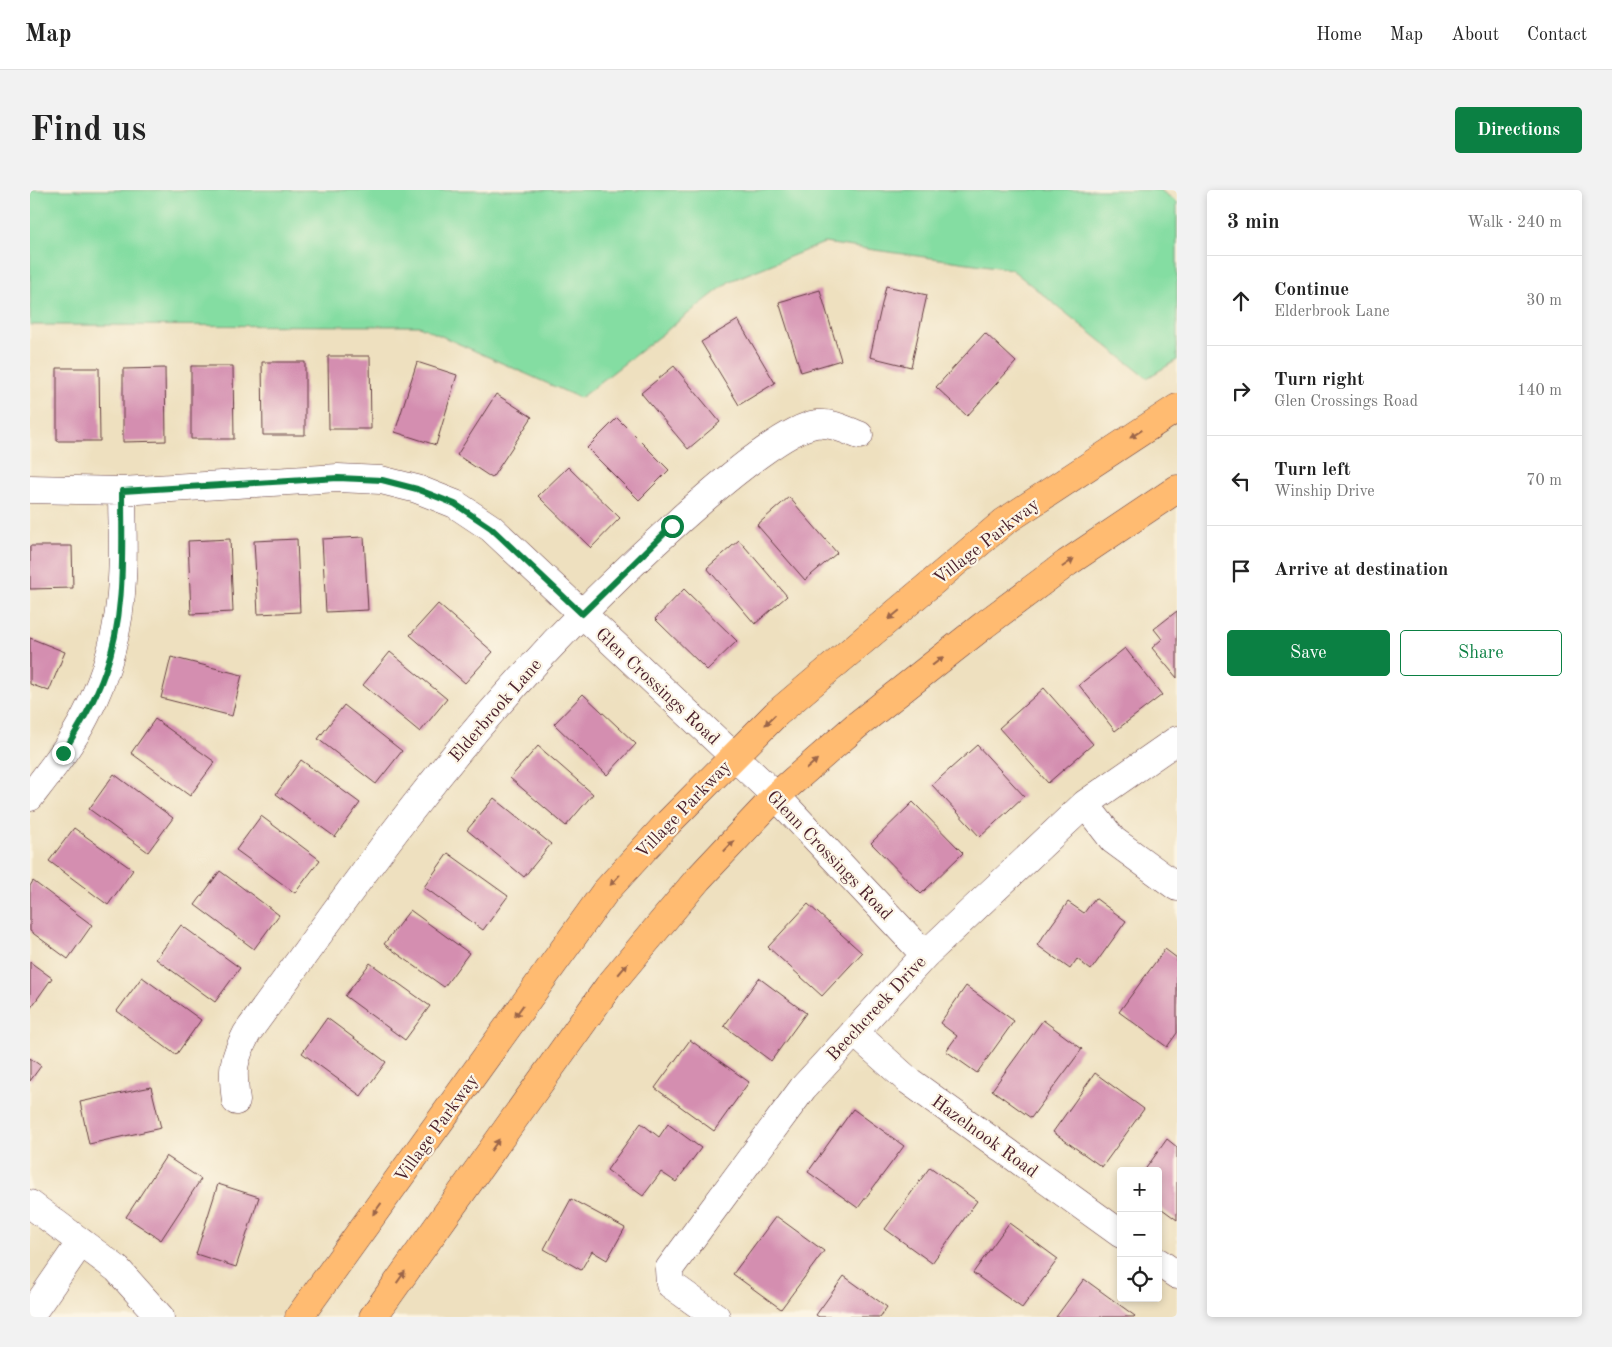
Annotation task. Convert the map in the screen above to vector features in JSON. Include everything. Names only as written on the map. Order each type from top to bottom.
[{"type":"main road","name":"Village Parkway","points":[[299,1317],[605,892],[667,824],[776,714],[1004,522],[1177,408]]},
{"type":"main road","points":[[373,1317],[608,987],[698,879],[776,796],[856,726],[984,625],[1067,563],[1177,489]]},
{"type":"street","name":"Elderbrook Lane","points":[[236,1101],[233,1071],[237,1053],[247,1033],[415,805],[459,750],[582,614],[672,526],[736,472],[794,432],[816,424],[834,426],[859,435]]},
{"type":"street","name":"Glen Crossings Road","points":[[30,490],[122,491],[338,478],[382,480],[417,489],[455,504],[491,528],[733,756]]},
{"type":"street","points":[[30,797],[63,753],[86,716],[105,672],[118,623],[122,579],[122,491]]},
{"type":"street","name":"Beechcreek Drive","points":[[716,1317],[670,1284],[669,1269],[803,1088],[925,955],[1085,804],[1177,740]]},
{"type":"street","name":"Glenn Crossings Road","points":[[733,756],[776,796],[925,955]]},
{"type":"street","points":[[1085,804],[1114,840],[1177,886]]},
{"type":"street","name":"Hazelnook Road","points":[[854,1032],[909,1080],[1117,1231]]},
{"type":"street","points":[[30,1204],[117,1269],[160,1317]]},
{"type":"street","points":[[31,1311],[82,1242]]},
{"type":"street","points":[[1162,1265],[1177,1275]]},
{"type":"green space","points":[[30,190],[1160,190],[1177,202],[1177,360],[1147,378],[1011,269],[824,243],[730,281],[580,398],[419,326],[30,325]]},
{"type":"building","points":[[886,286],[927,295],[911,367],[870,357]]},
{"type":"building","points":[[820,290],[841,360],[801,372],[779,302]]},
{"type":"building","points":[[738,320],[775,383],[739,405],[701,342]]},
{"type":"building","points":[[985,333],[1016,362],[967,416],[936,387]]},
{"type":"building","points":[[328,356],[370,356],[371,429],[329,429]]},
{"type":"building","points":[[262,362],[305,362],[305,435],[263,435]]},
{"type":"building","points":[[417,362],[457,375],[436,445],[395,432]]},
{"type":"building","points":[[191,366],[233,366],[234,439],[191,439]]},
{"type":"building","points":[[674,366],[720,422],[688,449],[641,393]]},
{"type":"building","points":[[57,368],[99,368],[100,441],[57,441]]},
{"type":"building","points":[[165,368],[166,441],[123,442],[123,369]]},
{"type":"building","points":[[496,394],[532,417],[492,478],[457,455]]},
{"type":"building","points":[[617,418],[669,470],[639,500],[587,448]]},
{"type":"building","points":[[568,467],[620,518],[591,548],[538,496]]},
{"type":"building","points":[[789,497],[837,553],[805,580],[757,525]]},
{"type":"building","points":[[364,537],[368,610],[326,612],[322,539]]},
{"type":"building","points":[[230,539],[233,612],[191,614],[188,541]]},
{"type":"building","points":[[297,539],[300,612],[258,614],[254,541]]},
{"type":"building","points":[[739,540],[787,596],[755,624],[707,568]]},
{"type":"building","points":[[30,546],[72,546],[73,588],[30,589]]},
{"type":"building","points":[[684,589],[737,641],[707,670],[655,619]]},
{"type":"building","points":[[438,604],[493,652],[465,683],[410,635]]},
{"type":"building","points":[[1177,611],[1177,678],[1152,648],[1162,639],[1154,629]]},
{"type":"building","points":[[30,638],[65,652],[49,691],[30,684]]},
{"type":"building","points":[[1125,648],[1162,695],[1115,731],[1079,685]]},
{"type":"building","points":[[390,652],[447,699],[420,732],[363,685]]},
{"type":"building","points":[[171,657],[242,675],[232,716],[161,698]]},
{"type":"building","points":[[1044,688],[1093,744],[1048,783],[999,728]]},
{"type":"building","points":[[583,694],[636,744],[607,775],[554,724]]},
{"type":"building","points":[[344,705],[402,751],[376,784],[318,739]]},
{"type":"building","points":[[155,719],[215,762],[190,796],[131,753]]},
{"type":"building","points":[[977,745],[1024,796],[980,837],[932,785]]},
{"type":"building","points":[[538,746],[593,794],[566,826],[510,778]]},
{"type":"building","points":[[301,760],[360,803],[335,837],[276,794]]},
{"type":"building","points":[[114,774],[173,818],[148,852],[89,809]]},
{"type":"building","points":[[494,798],[551,844],[524,877],[467,830]]},
{"type":"building","points":[[913,802],[963,853],[921,894],[871,843]]},
{"type":"building","points":[[261,816],[320,860],[295,893],[236,850]]},
{"type":"building","points":[[74,828],[133,870],[108,905],[49,861]]},
{"type":"building","points":[[448,853],[508,896],[483,930],[424,887]]},
{"type":"building","points":[[220,871],[279,915],[254,949],[195,905]]},
{"type":"building","points":[[33,881],[92,925],[68,959],[30,931],[30,886]]},
{"type":"building","points":[[1095,898],[1126,921],[1091,970],[1077,959],[1070,969],[1037,945],[1068,902],[1084,913]]},
{"type":"building","points":[[808,904],[862,953],[822,996],[768,947]]},
{"type":"building","points":[[410,910],[469,953],[444,987],[384,944]]},
{"type":"building","points":[[181,925],[240,968],[215,1002],[156,959]]},
{"type":"building","points":[[1165,949],[1177,958],[1177,1033],[1167,1047],[1119,1012]]},
{"type":"building","points":[[30,962],[52,978],[30,1009]]},
{"type":"building","points":[[370,963],[430,1006],[405,1040],[345,996]]},
{"type":"building","points":[[142,977],[201,1020],[176,1055],[117,1011]]},
{"type":"building","points":[[759,978],[806,1013],[771,1061],[724,1026]]},
{"type":"building","points":[[966,986],[1014,1021],[977,1073],[946,1051],[957,1036],[940,1023]]},
{"type":"building","points":[[327,1018],[386,1062],[361,1096],[302,1053]]},
{"type":"building","points":[[1043,1020],[1082,1049],[1031,1118],[992,1090]]},
{"type":"building","points":[[690,1040],[749,1082],[714,1131],[655,1088]]},
{"type":"building","points":[[30,1058],[41,1066],[30,1081]]},
{"type":"building","points":[[1095,1073],[1144,1109],[1102,1167],[1053,1132]]},
{"type":"building","points":[[151,1087],[161,1128],[89,1144],[80,1102]]},
{"type":"building","points":[[853,1109],[904,1146],[858,1208],[808,1172]]},
{"type":"building","points":[[641,1123],[659,1137],[668,1124],[701,1148],[676,1182],[661,1172],[643,1196],[607,1170]]},
{"type":"building","points":[[1167,1139],[1177,1147],[1177,1220],[1162,1209],[1162,1167],[1147,1167]]},
{"type":"building","points":[[166,1156],[201,1179],[161,1240],[126,1217]]},
{"type":"building","points":[[930,1167],[977,1201],[932,1263],[885,1229]]},
{"type":"building","points":[[218,1184],[259,1197],[236,1267],[196,1254]]},
{"type":"building","points":[[571,1199],[625,1228],[607,1260],[592,1251],[581,1270],[544,1249]]},
{"type":"building","points":[[776,1216],[824,1251],[781,1309],[733,1274]]},
{"type":"building","points":[[1009,1223],[1058,1259],[1022,1308],[973,1273]]},
{"type":"building","points":[[844,1276],[887,1307],[880,1317],[819,1317],[816,1315]]},
{"type":"building","points":[[1084,1279],[1135,1316],[1056,1317]]},
{"type":"route","points":[[63,753],[86,716],[105,672],[118,623],[122,579],[122,491],[338,478],[382,480],[417,489],[455,504],[491,528],[582,614],[672,526]]}]
